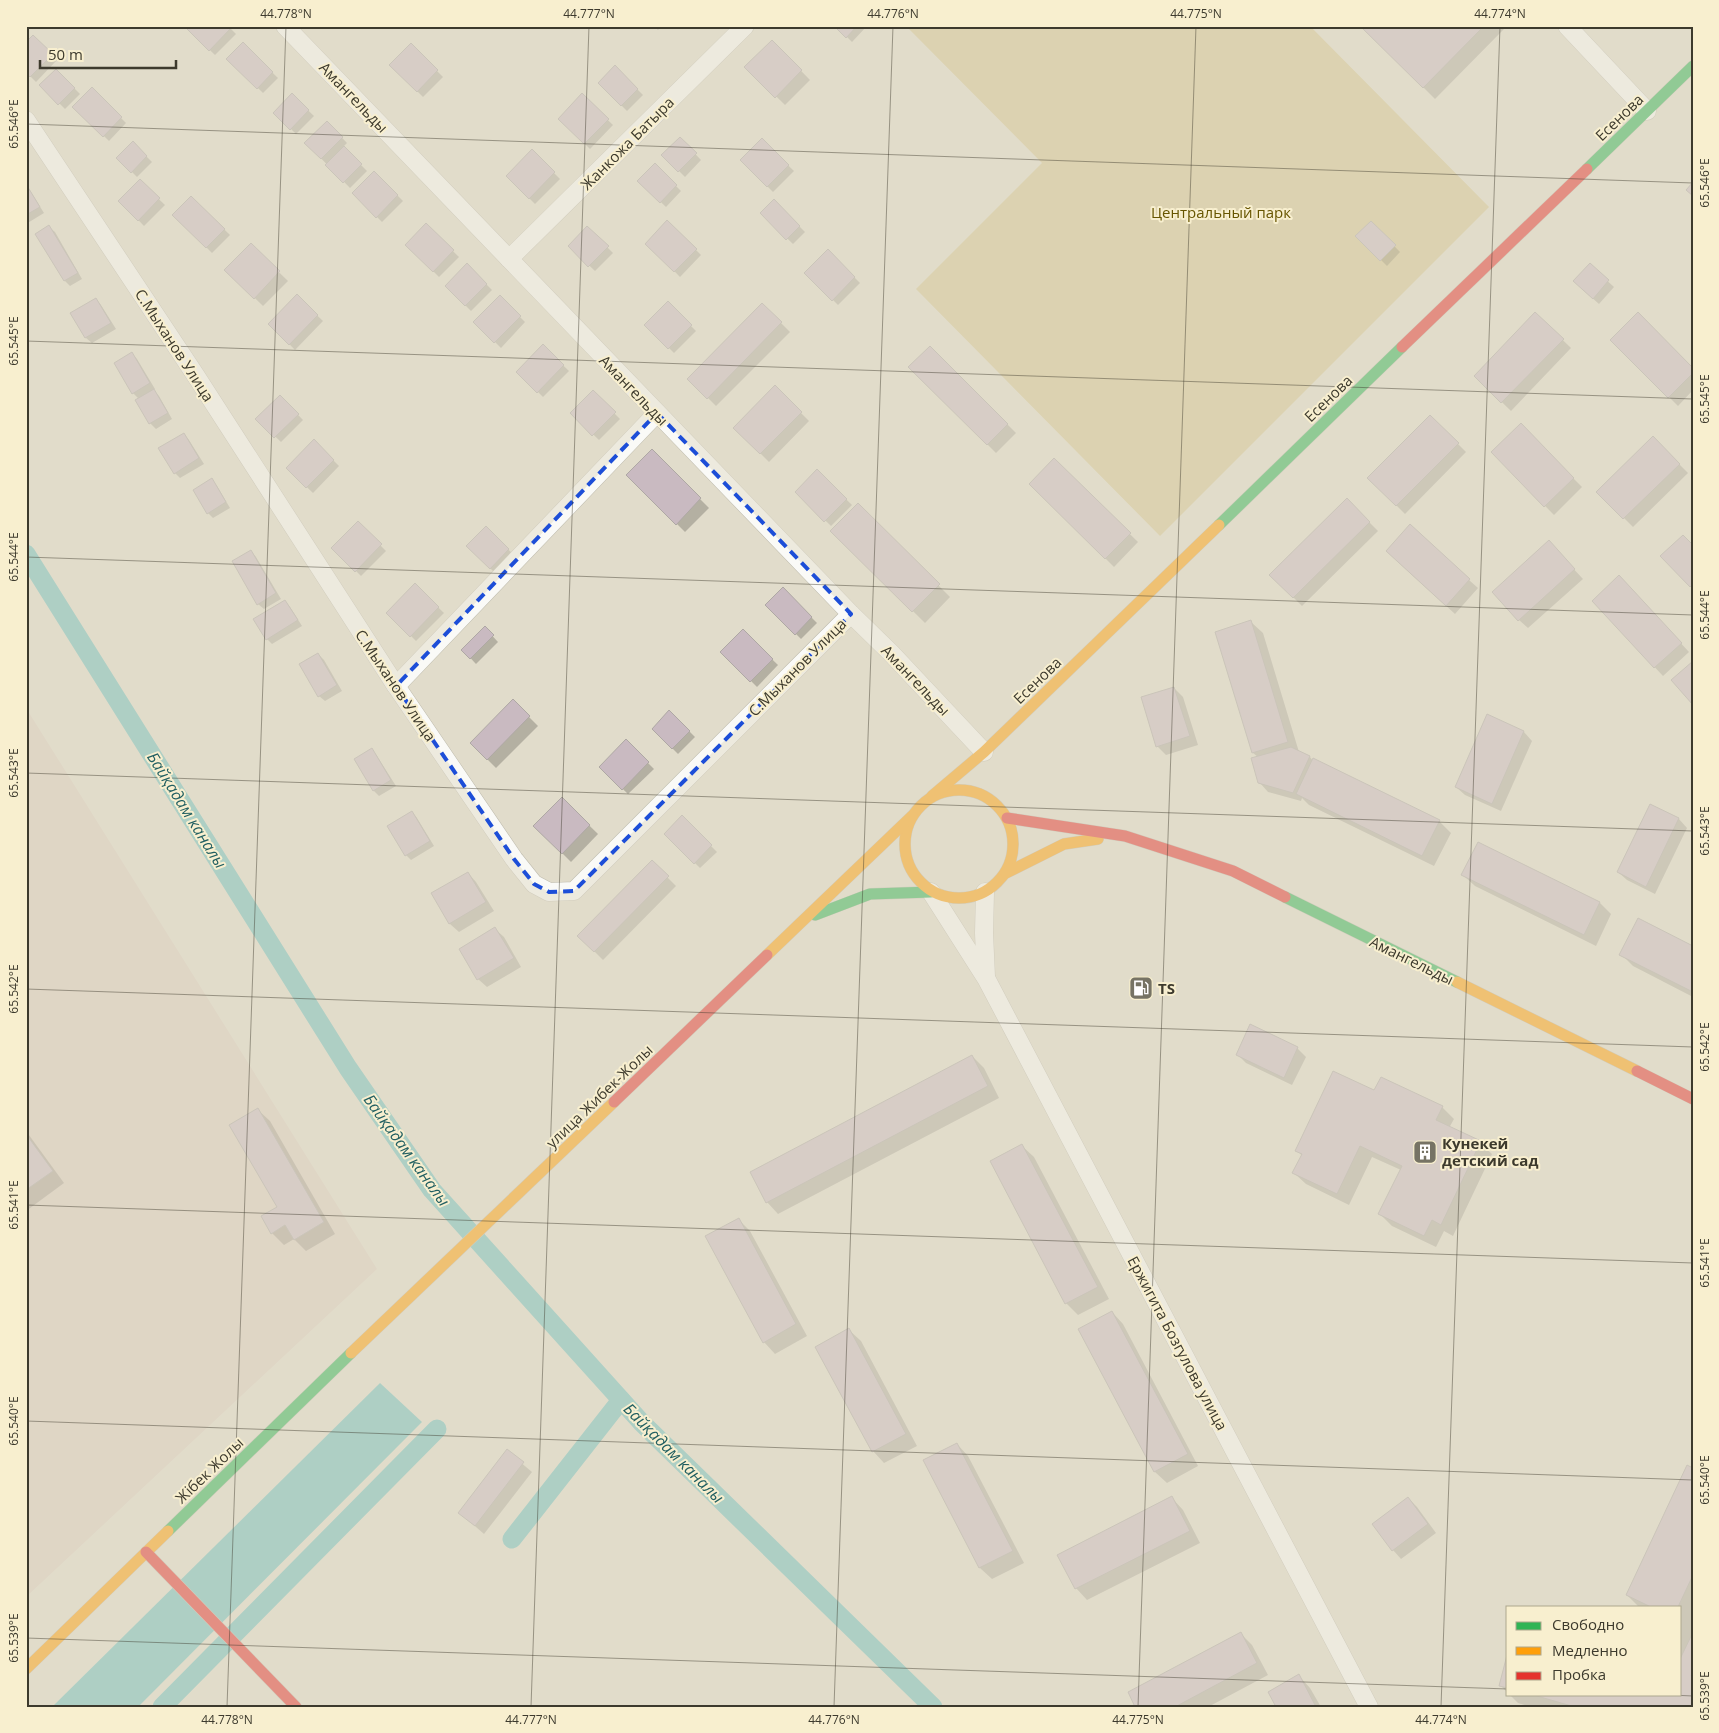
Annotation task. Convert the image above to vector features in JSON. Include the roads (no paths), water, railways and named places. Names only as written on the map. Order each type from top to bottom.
[{"type":"main road","name":"Есенова","points":[[932,796],[984,752],[1693,66]]},
{"type":"main road","points":[[984,752],[985,770]]},
{"type":"main road","points":[[930,892],[911,871],[904,844],[912,816],[932,796],[960,790],[987,793],[1006,818],[1014,846],[1006,873]]},
{"type":"main road","name":"улица Жибек-Жолы","points":[[412,1293],[540,1174],[912,816]]},
{"type":"main road","name":"Амангельды","points":[[1006,818],[1125,836],[1233,871],[1693,1099]]},
{"type":"main road","points":[[805,919],[870,894],[930,892],[958,900],[985,892],[1006,873],[1064,844],[1125,836]]},
{"type":"main road","name":"Жібек Жолы","points":[[26,1669],[412,1293]]},
{"type":"main road","points":[[146,1552],[296,1707]]},
{"type":"street","name":"Амангельды","points":[[285,26],[851,614],[891,653],[984,752]]},
{"type":"street","name":"Жанкожа Батыра","points":[[509,259],[745,26]]},
{"type":"street","points":[[1567,26],[1647,110]]},
{"type":"street","name":"С.Мыханов Улица","points":[[26,120],[396,686],[514,859],[534,884],[549,892],[574,891],[851,614]]},
{"type":"street","points":[[396,686],[657,413]]},
{"type":"street","name":"Ержигита Бозгулова улица","points":[[930,892],[987,980],[1369,1707]]},
{"type":"street","points":[[985,892],[984,933],[987,980]]},
{"type":"water","points":[[380,1383],[422,1422],[138,1707],[52,1707]]},
{"type":"waterway","name":"Байқадам каналы","points":[[26,554],[348,1068],[432,1190],[642,1423],[933,1707]]},
{"type":"waterway","points":[[512,1539],[621,1400]]},
{"type":"waterway","points":[[162,1707],[437,1429]]},
{"type":"place","name":"TS","points":[[1141,988]]},
{"type":"place","name":"Кунекей детский сад","points":[[1425,1152]]},
{"type":"park label","name":"Центральный парк","points":[[1221,212]]}]
